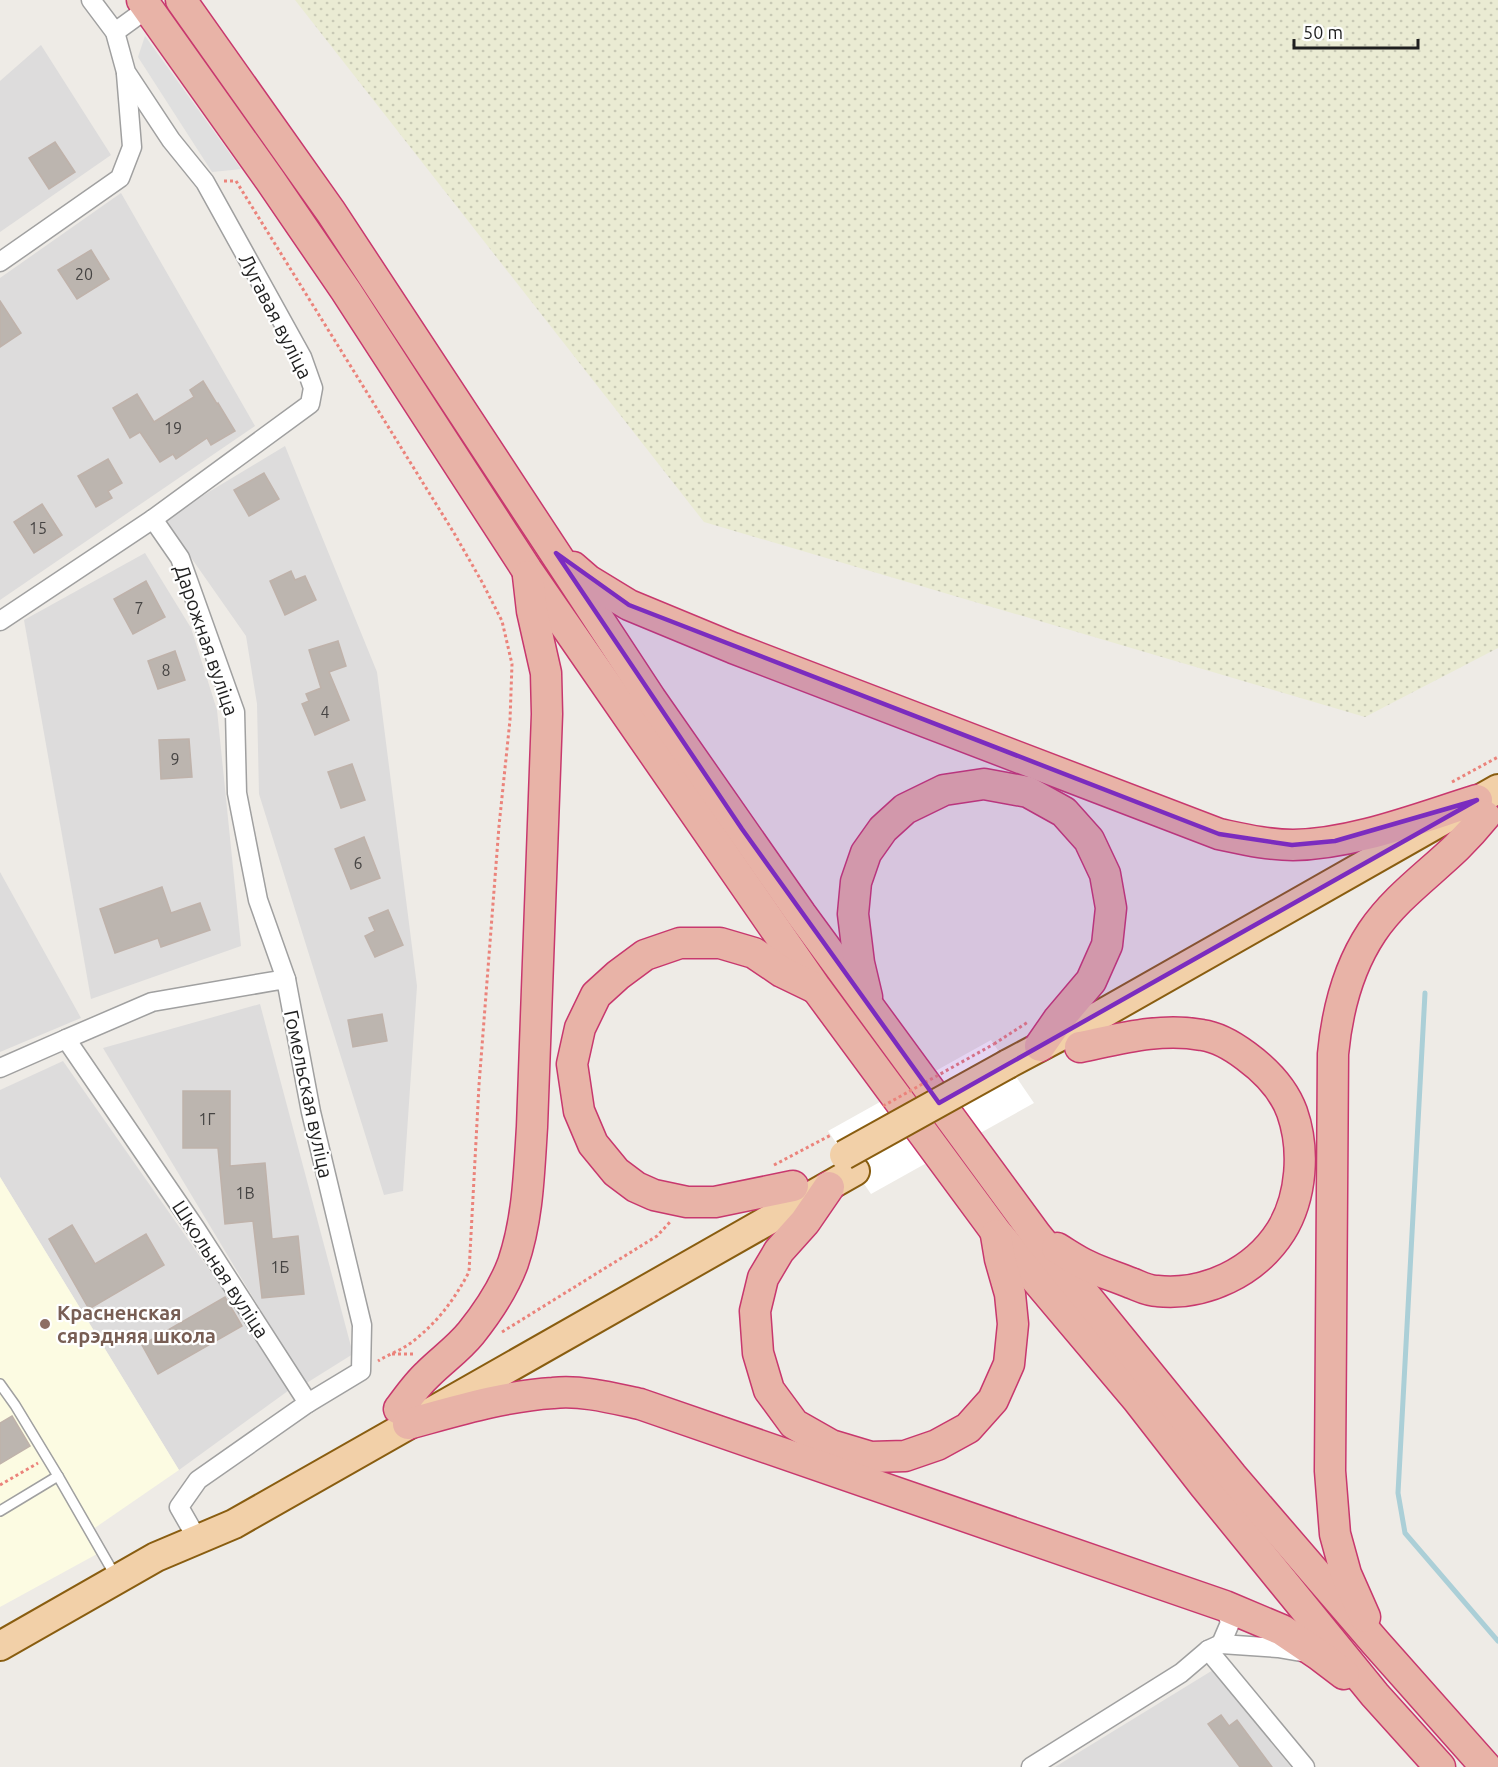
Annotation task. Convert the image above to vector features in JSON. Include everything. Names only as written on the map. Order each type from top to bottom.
[{"type":"highway","points":[[181,0],[331,212],[658,709],[801,914],[1037,1236],[1232,1476],[1486,1767]]},
{"type":"highway","points":[[149,3],[339,281],[527,570],[816,988],[996,1232],[1137,1399],[1375,1695],[1440,1767]]},
{"type":"highway","points":[[556,553],[588,580],[629,605],[733,648],[1219,834],[1292,845],[1335,841],[1490,804]]},
{"type":"highway","points":[[404,1417],[416,1385],[452,1354],[471,1333],[496,1297],[513,1263],[528,1196],[547,714],[546,674],[532,611],[527,570]]},
{"type":"highway","points":[[871,1011],[859,963],[853,914],[856,882],[866,854],[883,829],[905,809],[944,790],[984,784],[1028,792],[1064,812],[1089,840],[1105,874],[1111,908],[1107,945],[1091,981],[1058,1020],[1040,1046]]},
{"type":"highway","points":[[1375,1642],[1346,1574],[1335,1534],[1331,1503],[1331,1277],[1335,1030],[1349,979],[1372,932],[1410,889],[1457,847],[1490,804]]},
{"type":"highway","points":[[793,1186],[715,1202],[687,1202],[654,1196],[636,1187],[616,1172],[593,1144],[579,1111],[572,1064],[580,1028],[596,995],[645,955],[680,943],[720,943],[754,953],[782,972],[816,988]]},
{"type":"highway","points":[[1037,1236],[1088,1266],[1154,1292],[1190,1292],[1223,1281],[1257,1258],[1281,1231],[1294,1203],[1299,1172],[1298,1137],[1291,1110],[1278,1087],[1260,1066],[1235,1048],[1203,1035],[1161,1032],[1080,1047]]},
{"type":"highway","points":[[829,1187],[805,1222],[779,1251],[763,1278],[755,1311],[758,1353],[770,1390],[794,1424],[831,1445],[871,1457],[905,1456],[938,1445],[968,1428],[993,1400],[1009,1364],[1013,1324],[1010,1294],[1000,1258],[996,1232]]},
{"type":"highway","points":[[404,1417],[555,1392],[597,1395],[640,1404],[1225,1606],[1282,1630],[1375,1695]]},
{"type":"main road","points":[[0,1646],[156,1557],[234,1524],[404,1417],[793,1186],[850,1163],[1007,1063],[1490,804]]},
{"type":"main road","points":[[1007,1063],[1080,1047],[1490,804]]},
{"type":"main road","points":[[156,1557],[191,1528],[404,1417],[829,1187],[850,1163]]},
{"type":"street","name":"Лугавая вуліца","points":[[0,621],[153,519],[310,404],[314,388],[302,357],[205,182],[171,140],[126,72],[115,32],[91,0]]},
{"type":"street","points":[[115,32],[149,3]]},
{"type":"street","points":[[0,262],[120,178],[132,147],[126,72]]},
{"type":"street","name":"Дарожная вуліца","points":[[153,519],[180,558],[235,712],[237,794],[258,900],[286,979]]},
{"type":"street","points":[[0,1068],[152,1002],[286,979]]},
{"type":"street","name":"Гомельская вуліца","points":[[286,979],[310,1112],[362,1325],[361,1371]]},
{"type":"street","name":"Школьная вуліца","points":[[66,1039],[196,1229],[308,1403]]},
{"type":"street","points":[[191,1528],[179,1507],[198,1480],[308,1403],[361,1371]]},
{"type":"street","points":[[1031,1767],[1181,1673],[1215,1647],[1230,1623],[1225,1606]]},
{"type":"street","points":[[1215,1647],[1278,1648],[1319,1655]]},
{"type":"street","points":[[1215,1647],[1305,1767]]},
{"type":"lane","points":[[0,1384],[58,1476],[117,1579]]},
{"type":"lane","points":[[0,1511],[58,1476]]},
{"type":"path","points":[[236,181],[454,533],[501,621],[513,664],[479,1085],[469,1272],[456,1296],[436,1322],[410,1343],[361,1371]]},
{"type":"path","points":[[882,1106],[1007,1063]]},
{"type":"path","points":[[501,1333],[657,1236],[673,1219]]},
{"type":"path","points":[[0,1485],[47,1458]]},
{"type":"highlighted area","points":[[556,553],[629,605],[1219,834],[1292,845],[1335,841],[1477,800],[939,1103],[742,829]]},
{"type":"shaded area","points":[[295,0],[1498,0],[1498,648],[1365,717],[704,522]]},
{"type":"shaded area","points":[[145,36],[242,169],[212,172],[138,57]]},
{"type":"shaded area","points":[[41,45],[111,155],[0,232],[0,81]]},
{"type":"shaded area","points":[[121,193],[255,426],[0,600],[0,278]]},
{"type":"shaded area","points":[[285,446],[377,672],[417,986],[403,1191],[384,1195],[259,794],[257,704],[246,636],[164,519]]},
{"type":"shaded area","points":[[145,553],[191,628],[217,710],[241,946],[91,999],[24,620]]},
{"type":"shaded area","points":[[0,872],[81,1018],[0,1052]]},
{"type":"shaded area","points":[[260,1004],[353,1354],[305,1384],[103,1048]]},
{"type":"shaded area","points":[[63,1061],[292,1388],[179,1470],[0,1177],[0,1090]]},
{"type":"shaded area","name":"Красненская сярэдняя школа","points":[[0,1177],[179,1470],[86,1534],[97,1554],[0,1607]]},
{"type":"shaded area","points":[[1213,1670],[1291,1767],[1055,1767]]},
{"type":"pier","points":[[991,1040],[1034,1103],[871,1194],[828,1131]]},
{"type":"building","points":[[55,142],[75,172],[49,189],[29,158]]},
{"type":"building","points":[[91,250],[109,279],[77,299],[58,270]]},
{"type":"building","points":[[0,301],[21,333],[0,347]]},
{"type":"building","points":[[203,381],[235,431],[211,445],[207,438],[176,459],[173,454],[160,462],[140,432],[130,438],[113,408],[137,394],[154,422],[194,397],[190,390]]},
{"type":"building","points":[[108,459],[122,483],[108,491],[112,498],[96,507],[78,476]]},
{"type":"building","points":[[264,473],[279,499],[249,516],[234,490]]},
{"type":"building","points":[[42,504],[62,535],[34,553],[14,522]]},
{"type":"building","points":[[291,571],[295,580],[305,576],[316,600],[285,615],[270,581]]},
{"type":"building","points":[[146,581],[165,617],[133,634],[114,599]]},
{"type":"building","points":[[338,641],[346,666],[329,672],[349,720],[315,735],[302,704],[309,701],[306,694],[321,688],[309,650]]},
{"type":"building","points":[[175,651],[185,680],[158,689],[148,661]]},
{"type":"building","points":[[189,739],[192,777],[161,779],[159,740]]},
{"type":"building","points":[[352,764],[365,800],[341,808],[328,772]]},
{"type":"building","points":[[364,837],[380,878],[351,889],[335,849]]},
{"type":"building","points":[[162,887],[171,913],[200,903],[210,930],[161,947],[158,938],[115,953],[100,909]]},
{"type":"building","points":[[388,910],[403,945],[375,957],[365,936],[375,931],[369,918]]},
{"type":"building","points":[[382,1014],[387,1041],[353,1047],[348,1020]]},
{"type":"building","points":[[183,1091],[230,1091],[230,1166],[265,1163],[272,1239],[298,1236],[304,1294],[262,1298],[253,1221],[225,1224],[218,1148],[183,1148]]},
{"type":"building","points":[[72,1225],[95,1264],[146,1234],[164,1265],[89,1309],[49,1239]]},
{"type":"building","points":[[225,1297],[242,1326],[158,1374],[142,1345]]},
{"type":"building","points":[[12,1416],[30,1446],[0,1464],[0,1423]]},
{"type":"building","points":[[1221,1715],[1229,1726],[1237,1720],[1272,1767],[1240,1767],[1208,1724]]},
{"type":"waterway","points":[[1425,993],[1398,1493],[1405,1533],[1498,1641]]},
{"type":"place","name":"Красненская сярэдняя школа","points":[[45,1324]]}]
